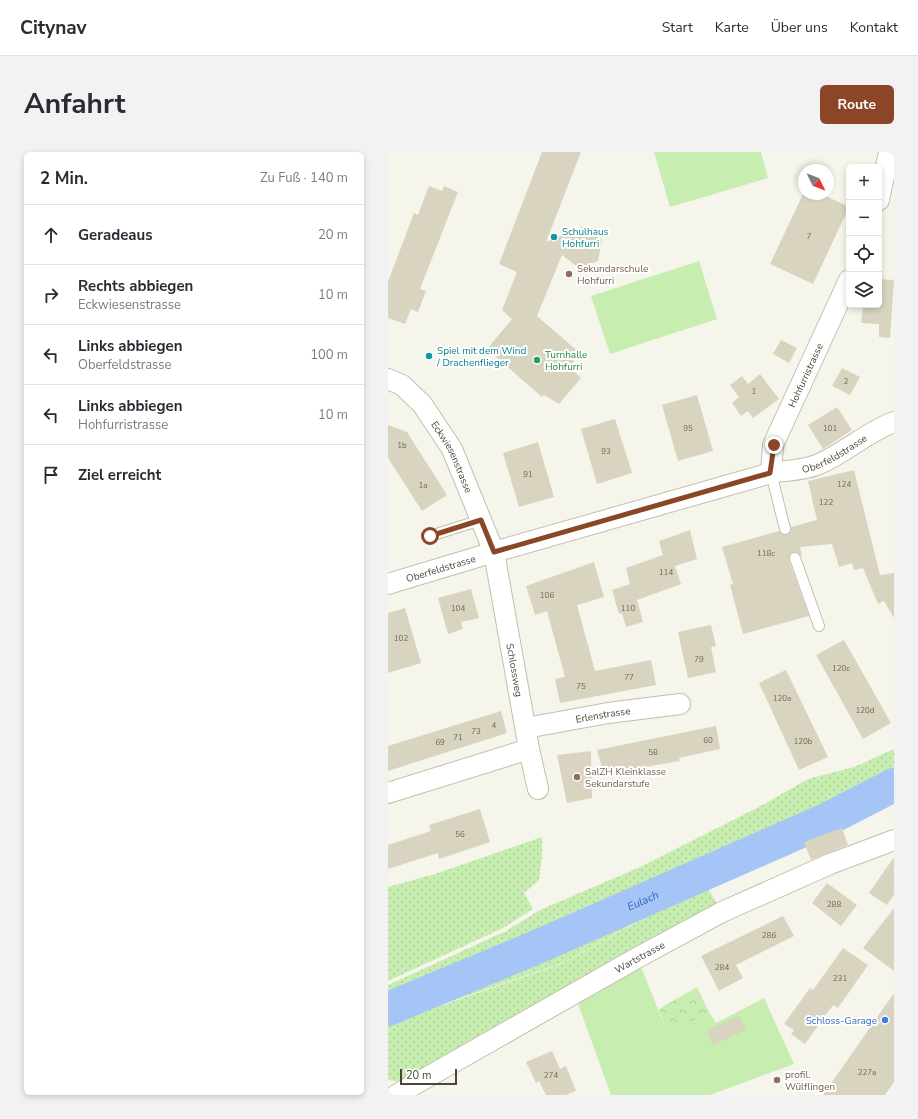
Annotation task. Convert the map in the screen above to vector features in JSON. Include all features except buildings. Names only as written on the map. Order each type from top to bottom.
[{"type":"street","points":[[882,186],[889,152]]},
{"type":"street","name":"Hohfurristrasse","points":[[770,473],[774,445],[846,287]]},
{"type":"street","name":"Eckwiesenstrasse","points":[[388,379],[402,385],[422,404],[452,449],[494,552]]},
{"type":"street","name":"Oberfeldstrasse","points":[[388,584],[770,473],[818,465],[881,427],[894,422]]},
{"type":"street","name":"Schlossweg","points":[[494,552],[529,749],[538,788]]},
{"type":"street","name":"Erlenstrasse","points":[[526,728],[608,713],[680,704]]},
{"type":"street","points":[[388,793],[529,749]]},
{"type":"street","name":"Wartstrasse","points":[[396,1095],[722,912],[830,864],[894,840]]},
{"type":"lane","points":[[770,473],[785,529]]},
{"type":"lane","points":[[430,536],[481,520]]},
{"type":"lane","points":[[795,558],[819,626]]},
{"type":"green space","points":[[654,152],[761,152],[768,178],[670,207]]},
{"type":"green space","points":[[699,261],[717,319],[610,354],[591,296]]},
{"type":"green space","points":[[894,749],[894,775],[882,783],[702,866],[704,884],[565,962],[388,1023],[388,985],[506,931],[540,910],[638,868],[757,808],[808,779],[854,767]]},
{"type":"green space","points":[[542,837],[542,857],[539,880],[524,893],[533,909],[503,928],[388,981],[388,887],[435,874]]},
{"type":"green space","points":[[705,884],[720,908],[407,1083],[388,1080],[388,1024],[564,963]]},
{"type":"green space","points":[[639,962],[667,1031],[710,1014],[716,1023],[764,998],[794,1064],[710,1095],[611,1095],[577,1001]]},
{"type":"green space","points":[[697,987],[710,1014],[667,1031],[659,1009]]},
{"type":"waterway","name":"Eulach","points":[[388,1009],[537,947],[826,820],[894,785]]},
{"type":"place","name":"Schulhaus Hohfurri","points":[[554,237]]},
{"type":"place","name":"Sekundarschule Hohfurri","points":[[569,274]]},
{"type":"place","name":"Spiel mit dem Wind / Drachenflieger","points":[[429,356]]},
{"type":"place","name":"Turnhalle Hohfurri","points":[[537,360]]},
{"type":"place","name":"SalZH Kleinklasse Sekundarstufe","points":[[577,777]]},
{"type":"place","name":"Schloss-Garage","points":[[885,1020]]},
{"type":"place","name":"profil. Wülflingen","points":[[777,1080]]},
{"type":"route","points":[[430,536],[481,520],[494,552],[770,473],[774,445]]}]
